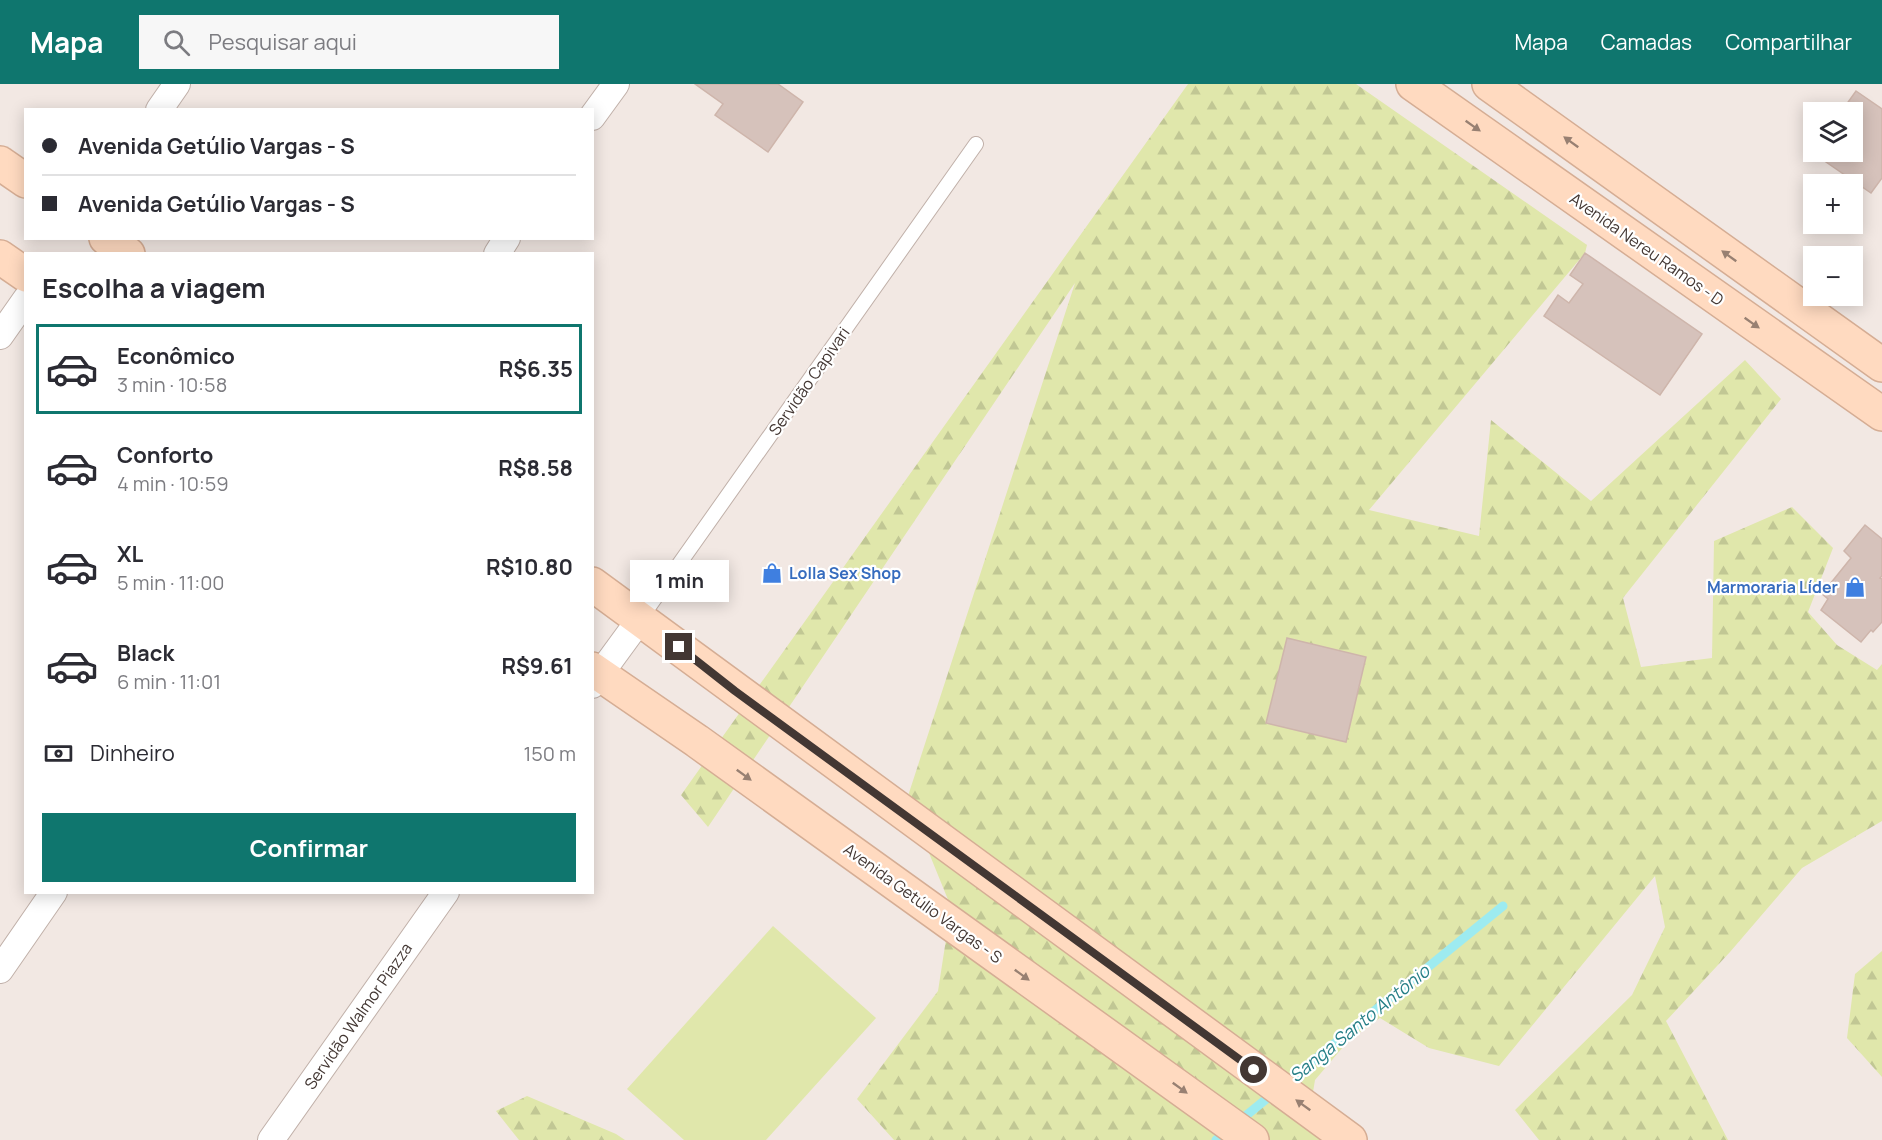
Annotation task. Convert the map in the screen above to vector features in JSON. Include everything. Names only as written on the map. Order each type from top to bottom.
[{"type":"street","points":[[160,108],[177,84]]},
{"type":"street","points":[[594,114],[616,84]]},
{"type":"street","name":"Avenida Nereu Ramos - D","points":[[1413,84],[1882,414]]},
{"type":"street","points":[[1489,84],[1872,358],[1839,384]]},
{"type":"street","points":[[0,163],[24,180]]},
{"type":"street","points":[[1660,259],[1686,225]]},
{"type":"street","points":[[109,240],[125,252]]},
{"type":"street","points":[[0,257],[24,274]]},
{"type":"street","points":[[0,336],[24,302]]},
{"type":"street","points":[[594,585],[1350,1140]]},
{"type":"street","points":[[595,676],[641,618]]},
{"type":"street","name":"Avenida Getúlio Vargas - S","points":[[595,676],[697,741],[1252,1140]]},
{"type":"street","points":[[0,970],[53,894]]},
{"type":"street","name":"Servidão Walmor Piazza","points":[[271,1140],[445,894]]},
{"type":"lane","name":"Servidão Capivari","points":[[641,618],[976,144]]},
{"type":"green space","points":[[1188,84],[1356,84],[1587,245],[1585,253],[1369,510],[1479,536],[1491,420],[1591,501],[1745,360],[1781,399],[1623,598],[1641,667],[1712,658],[1714,541],[1792,507],[1833,548],[1808,612],[1837,645],[1877,670],[1882,664],[1882,821],[1802,868],[1730,952],[1666,1021],[1728,1140],[1539,1140],[1515,1110],[1632,995],[1665,927],[1655,876],[1499,1066],[1429,1048],[1380,1018],[1349,1040],[1315,1080],[1307,1128],[1321,1140],[894,1140],[857,1099],[938,991],[951,907],[907,799],[1075,283],[708,827],[681,795]]},
{"type":"green space","points":[[773,926],[876,1018],[766,1140],[684,1140],[627,1089]]},
{"type":"green space","points":[[1882,951],[1882,1077],[1847,1038],[1855,974]]},
{"type":"green space","points":[[527,1096],[625,1140],[519,1140],[496,1111]]},
{"type":"building","points":[[695,84],[778,84],[803,102],[768,152],[715,115],[723,104]]},
{"type":"building","points":[[1856,91],[1882,109],[1882,178],[1871,193],[1863,187],[1863,174],[1843,174],[1826,162],[1863,162],[1863,102],[1848,102]]},
{"type":"building","points":[[1585,253],[1702,334],[1660,395],[1544,316],[1558,295],[1569,303],[1583,284],[1570,275]]},
{"type":"building","name":"Marmoraria Líder","points":[[1865,525],[1882,539],[1882,576],[1880,578],[1882,579],[1882,622],[1861,642],[1821,610],[1828,599],[1822,594],[1851,558],[1844,551]]},
{"type":"building","points":[[1287,638],[1366,657],[1346,742],[1266,723]]},
{"type":"waterway","name":"Sanga Santo Antônio","points":[[1216,1140],[1503,906]]},
{"type":"place","name":"Lolla Sex Shop","points":[[772,573]]},
{"type":"place","name":"Marmoraria Líder","points":[[1855,587]]},
{"type":"route","points":[[679,647],[735,691],[1254,1070]]}]
